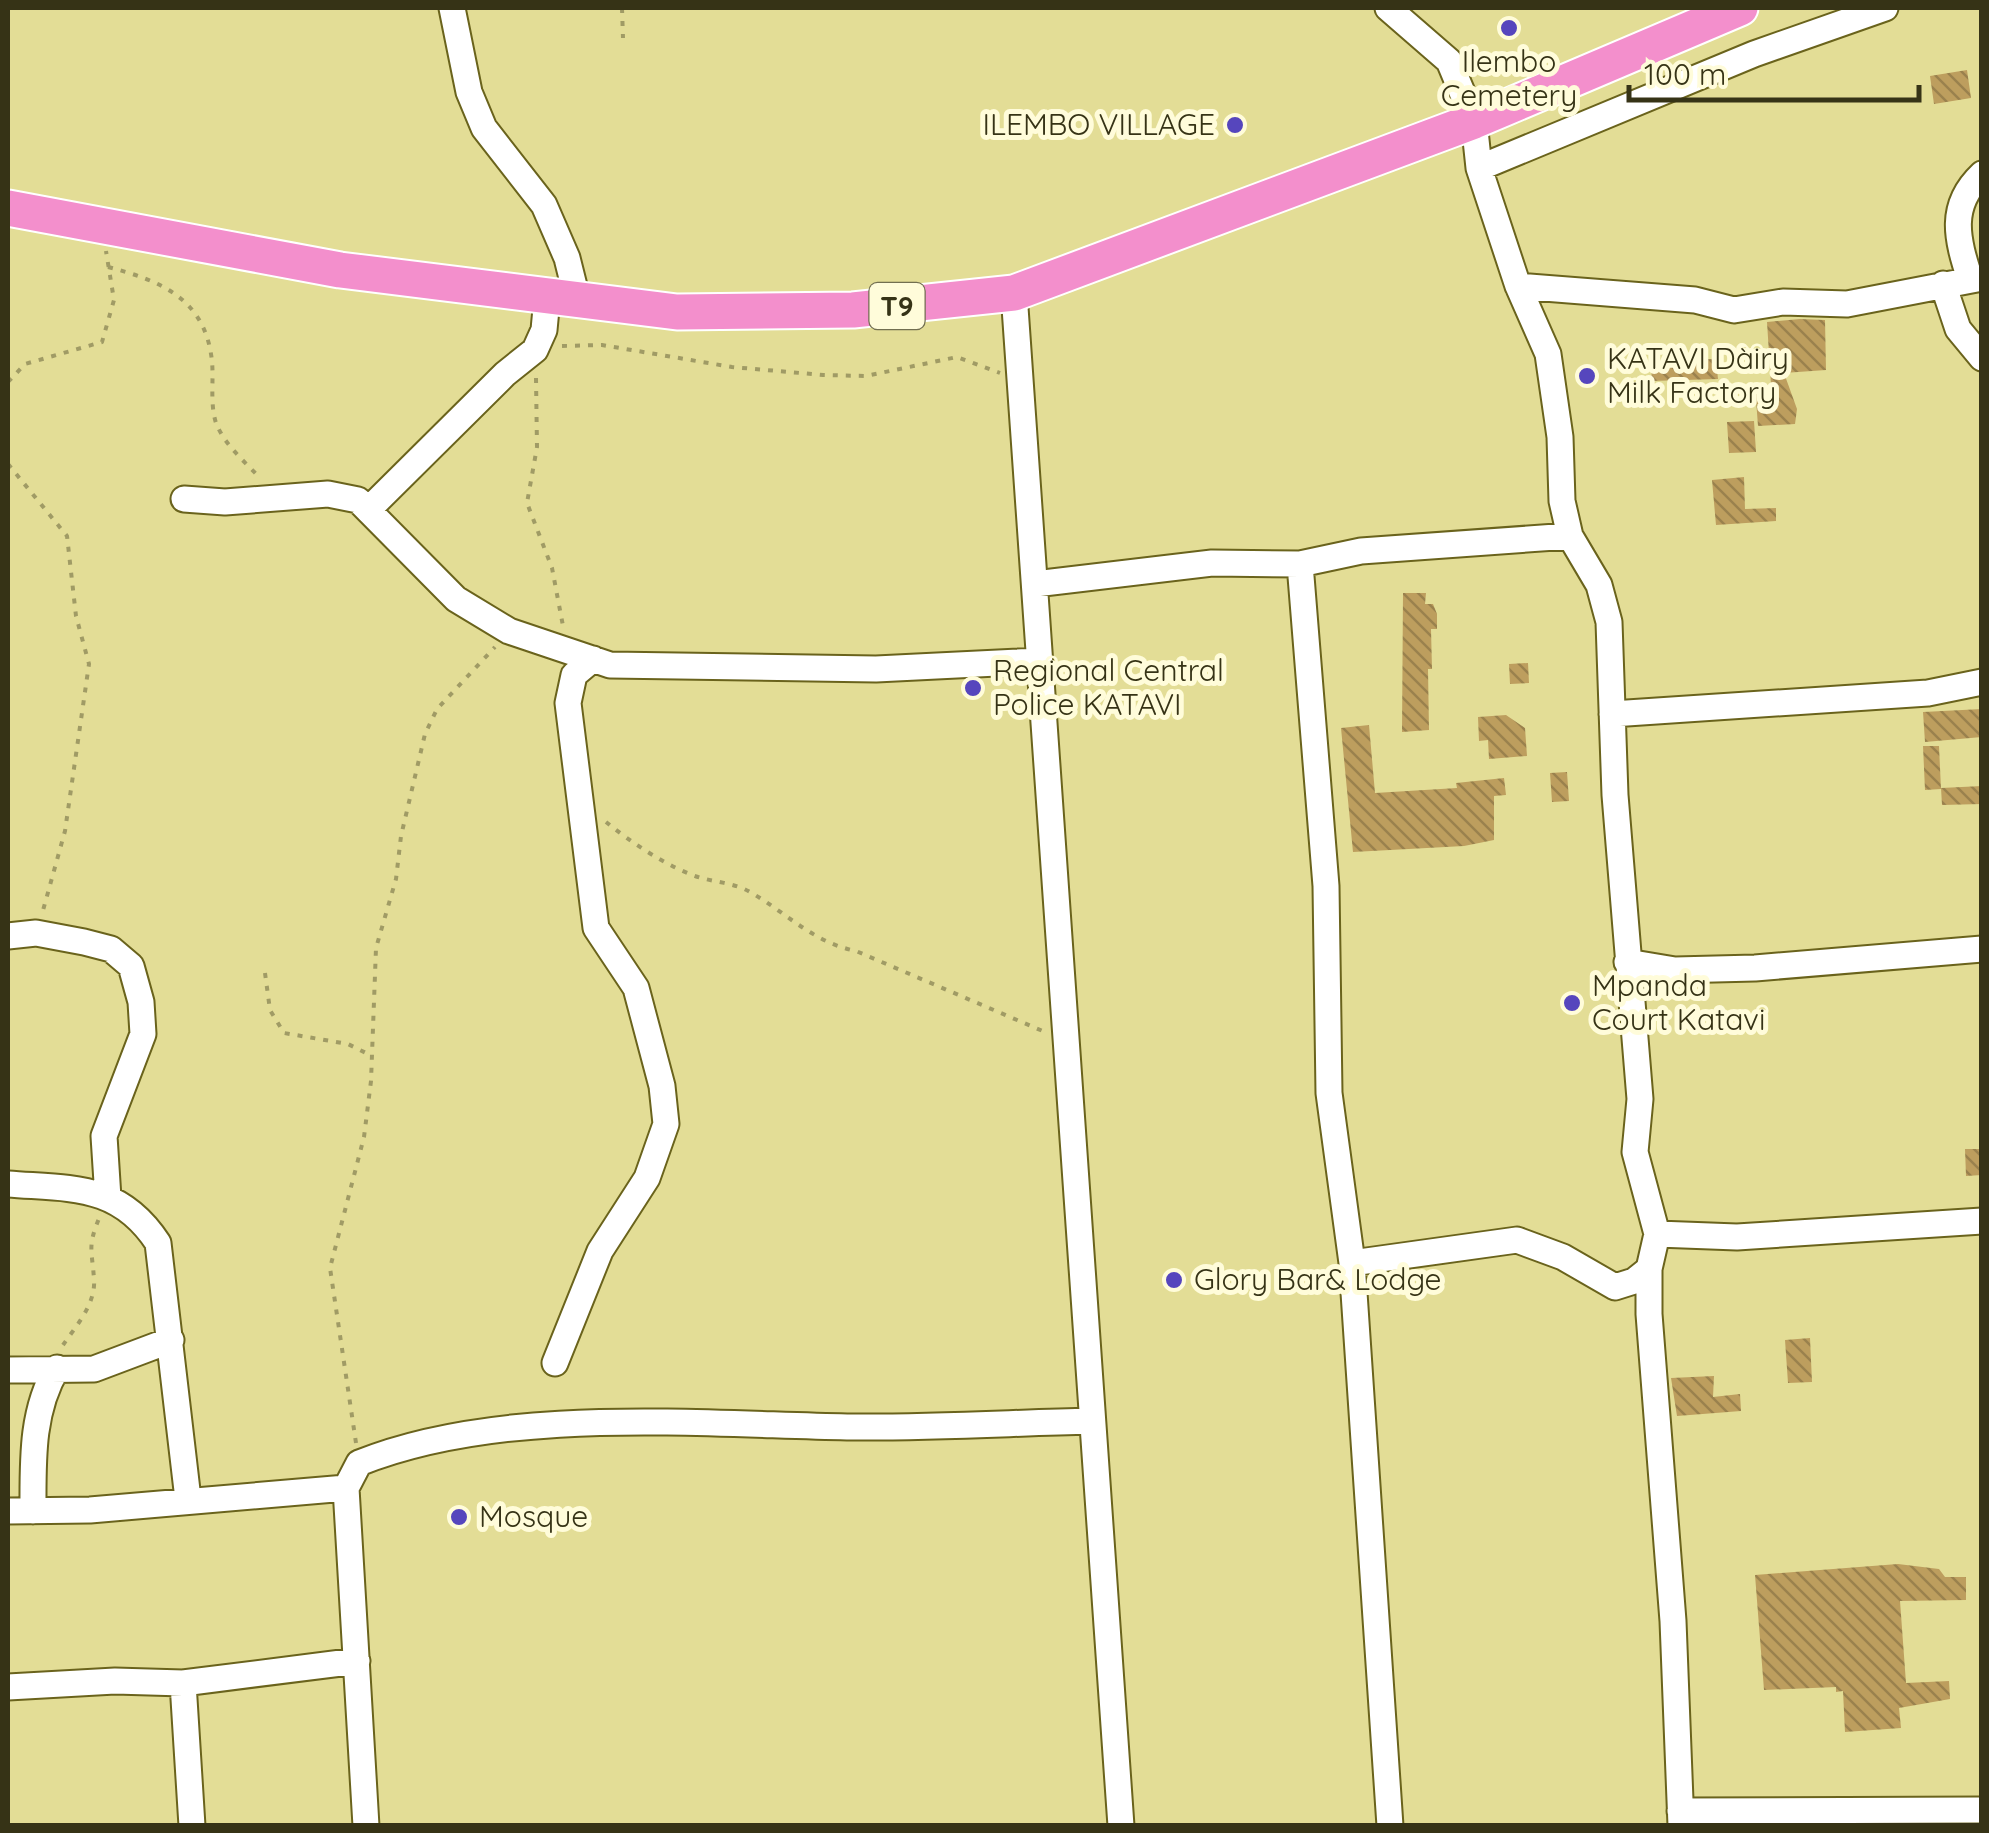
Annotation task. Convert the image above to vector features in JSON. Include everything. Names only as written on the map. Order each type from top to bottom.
[{"type":"highway","name":"T9","points":[[8,208],[340,270],[677,312],[853,310],[1014,293],[1474,121],[1740,8]]},
{"type":"street","points":[[370,508],[535,354],[544,330],[563,300],[567,258],[544,205],[484,128],[469,92],[452,8]]},
{"type":"street","points":[[1388,8],[1448,61],[1474,121],[1479,168],[1518,286],[1548,354],[1560,437],[1562,501],[1570,536],[1598,584],[1608,622],[1627,962],[1640,1099],[1636,1152],[1658,1234],[1648,1269],[1659,1481],[1672,1621],[1680,1818],[1982,1810]]},
{"type":"street","points":[[1479,168],[1754,54],[1885,8]]},
{"type":"street","points":[[1518,286],[1694,300],[1734,310],[1784,302],[1847,304],[1976,278],[1955,222],[1962,198],[1982,174]]},
{"type":"street","points":[[1944,284],[1958,329],[1982,358]]},
{"type":"street","points":[[1014,293],[1121,1826]]},
{"type":"street","points":[[184,499],[225,502],[328,494],[358,500],[456,599],[509,632],[610,664],[876,669],[1038,662]]},
{"type":"street","points":[[1035,584],[1212,563],[1300,564],[1361,551],[1570,536]]},
{"type":"street","points":[[1300,564],[1326,886],[1329,1093],[1352,1263],[1390,1826]]},
{"type":"street","points":[[555,1363],[600,1251],[647,1178],[666,1124],[662,1086],[636,988],[596,928],[569,686],[574,675],[593,659]]},
{"type":"street","points":[[1612,714],[1928,692],[1982,682]]},
{"type":"street","points":[[8,936],[36,933],[110,950],[131,966],[143,1034],[104,1136],[108,1198]]},
{"type":"street","points":[[1627,962],[1656,969],[1755,968],[1982,950]]},
{"type":"street","points":[[8,1184],[79,1187],[108,1198],[158,1243],[188,1500]]},
{"type":"street","points":[[1658,1234],[1737,1237],[1982,1221]]},
{"type":"street","points":[[1352,1263],[1517,1240],[1562,1257],[1615,1287],[1634,1281],[1648,1269]]},
{"type":"street","points":[[8,1370],[110,1365],[171,1340]]},
{"type":"street","points":[[53,1369],[44,1391],[20,1511],[346,1488]]},
{"type":"street","points":[[366,1826],[346,1488],[359,1463],[439,1436],[649,1421],[852,1427],[1090,1420]]},
{"type":"street","points":[[8,1687],[115,1681],[182,1683],[356,1661]]},
{"type":"street","points":[[182,1683],[192,1826]]},
{"type":"path","points":[[622,8],[623,38]]},
{"type":"path","points":[[8,382],[25,364],[102,342],[114,300],[106,226]]},
{"type":"path","points":[[108,267],[144,276],[188,301],[201,320],[211,352],[216,423],[228,444],[276,496]]},
{"type":"path","points":[[568,650],[552,568],[527,503],[538,435],[535,354],[578,344],[732,367],[866,376],[957,357],[1020,376]]},
{"type":"path","points":[[8,464],[67,536],[76,616],[90,664],[65,832],[36,933]]},
{"type":"path","points":[[359,1463],[330,1268],[333,1244],[355,1183],[372,1056],[376,948],[396,879],[425,734],[436,710],[509,632]]},
{"type":"path","points":[[583,803],[626,839],[694,876],[748,890],[790,924],[835,947],[856,951],[1068,1041]]},
{"type":"path","points":[[265,973],[270,1010],[284,1033],[348,1044],[372,1056]]},
{"type":"path","points":[[53,1369],[91,1299],[94,1279],[88,1243],[108,1198]]},
{"type":"building","points":[[1967,70],[1971,98],[1934,104],[1930,76]]},
{"type":"building","points":[[1825,320],[1826,370],[1784,373],[1797,409],[1795,424],[1758,426],[1755,386],[1771,385],[1767,322]]},
{"type":"building","points":[[1716,359],[1718,379],[1652,381],[1651,366],[1670,365],[1670,360]]},
{"type":"building","points":[[1754,421],[1756,452],[1729,453],[1727,422]]},
{"type":"building","points":[[1744,477],[1745,509],[1776,508],[1776,521],[1716,525],[1712,480]]},
{"type":"building","points":[[1403,593],[1426,593],[1425,604],[1433,604],[1437,614],[1437,629],[1431,629],[1432,669],[1428,669],[1429,730],[1402,732]]},
{"type":"building","points":[[1528,663],[1529,683],[1510,684],[1509,664]]},
{"type":"building","points":[[1982,709],[1982,737],[1925,742],[1923,712]]},
{"type":"building","points":[[1506,715],[1525,728],[1527,756],[1489,759],[1488,740],[1479,741],[1478,717]]},
{"type":"building","points":[[1369,725],[1375,793],[1457,788],[1456,783],[1504,778],[1506,795],[1494,796],[1494,840],[1464,846],[1353,852],[1341,728]]},
{"type":"building","points":[[1923,746],[1939,746],[1941,789],[1925,790]]},
{"type":"building","points":[[1567,772],[1569,801],[1552,802],[1550,773]]},
{"type":"building","points":[[1982,786],[1982,804],[1942,805],[1941,788]]},
{"type":"building","points":[[1965,1149],[1982,1149],[1982,1175],[1966,1176]]},
{"type":"building","points":[[1810,1338],[1812,1382],[1788,1383],[1785,1340]]},
{"type":"building","points":[[1714,1376],[1713,1397],[1740,1394],[1741,1411],[1677,1416],[1671,1378]]},
{"type":"building","points":[[1898,1564],[1939,1569],[1945,1577],[1966,1577],[1966,1600],[1900,1601],[1906,1683],[1949,1681],[1950,1699],[1899,1708],[1901,1728],[1845,1732],[1843,1691],[1836,1692],[1836,1687],[1764,1690],[1755,1575]]},
{"type":"place","name":"Ilembo Cemetery","points":[[1509,28]]},
{"type":"place","name":"ILEMBO VILLAGE","points":[[1235,125]]},
{"type":"place","name":"KATAVI Dàiry Milk Factory","points":[[1587,376]]},
{"type":"place","name":"Regional Central Police KATAVI","points":[[973,688]]},
{"type":"place","name":"Mpanda Court Katavi","points":[[1572,1003]]},
{"type":"place","name":"Glory Bar& Lodge","points":[[1174,1280]]},
{"type":"place","name":"Mosque","points":[[459,1517]]}]
